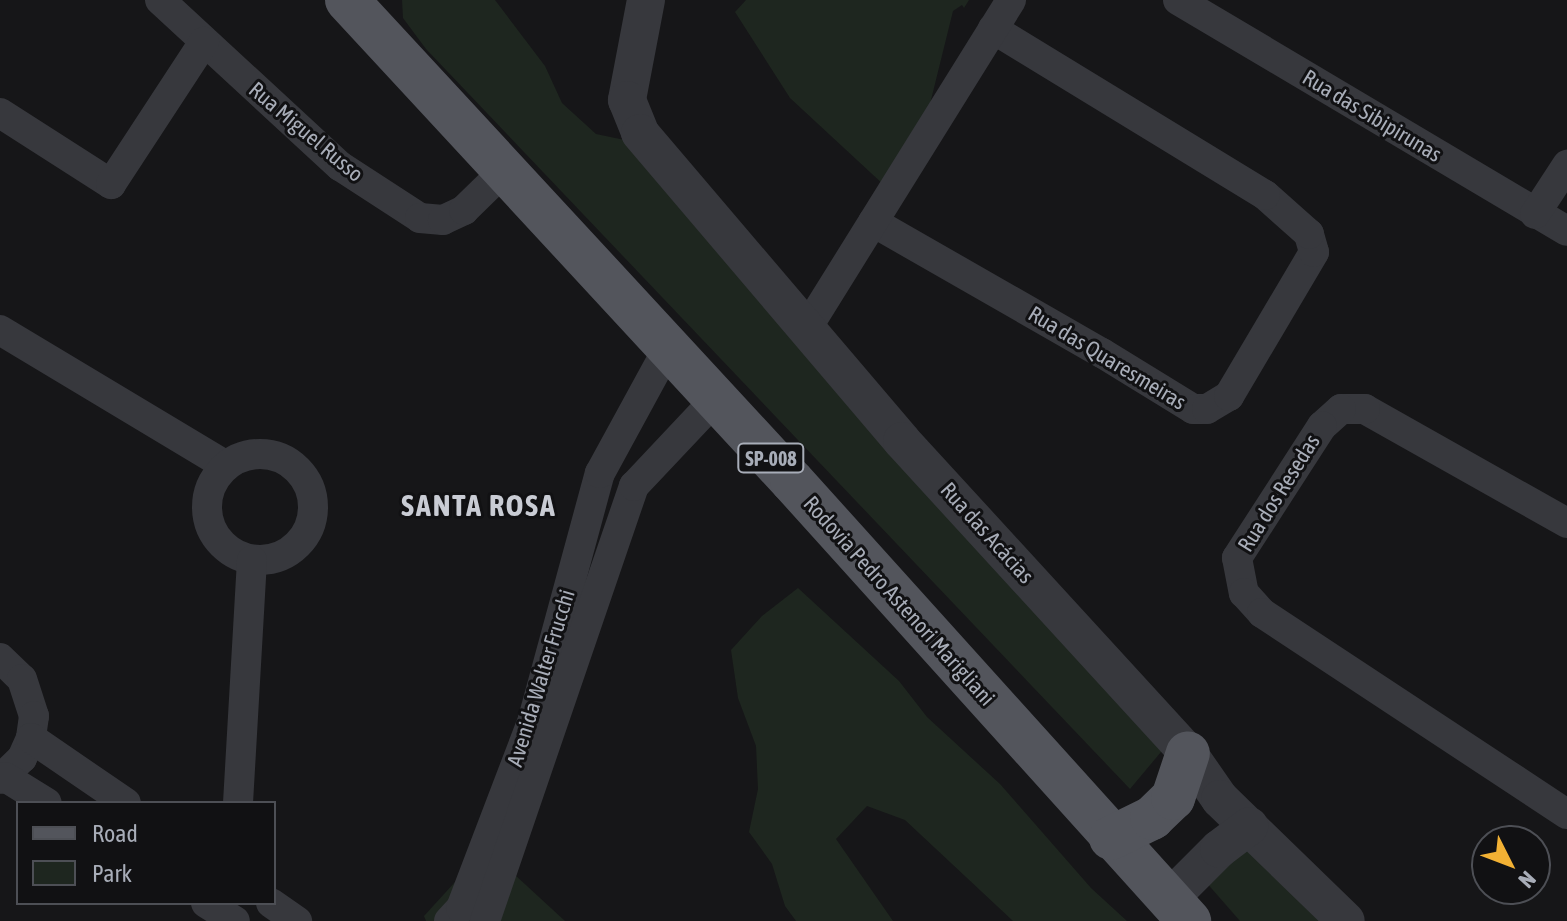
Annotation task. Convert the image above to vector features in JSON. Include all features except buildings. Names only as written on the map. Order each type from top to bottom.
[{"type":"main road","name":"Rodovia Pedro Astenori Marigliani","points":[[347,0],[715,400],[1177,914]]},
{"type":"main road","points":[[1111,838],[1152,818],[1173,798],[1188,753]]},
{"type":"street","name":"Rua Miguel Russo","points":[[160,0],[340,166],[420,218],[443,220],[464,210],[504,171]]},
{"type":"street","name":"Rua das Acácias","points":[[646,0],[627,100],[640,133],[902,441],[1188,753],[1220,799],[1346,921]]},
{"type":"street","points":[[807,328],[1011,0]]},
{"type":"street","name":"Rua das Sibipirunas","points":[[1178,0],[1567,231]]},
{"type":"street","name":"Rua das Quaresmeiras","points":[[873,222],[1102,353],[1193,409],[1207,409],[1229,396],[1314,252],[1309,234],[1265,195],[993,29]]},
{"type":"street","points":[[0,113],[111,184],[204,42]]},
{"type":"street","points":[[1535,214],[1567,165]]},
{"type":"street","points":[[0,330],[226,466]]},
{"type":"street","name":"Avenida Walter Frucchi","points":[[449,921],[461,908],[533,719],[600,473],[667,350]]},
{"type":"street","points":[[600,473],[634,486],[715,400]]},
{"type":"street","name":"Rua dos Resedas","points":[[1567,523],[1365,409],[1341,409],[1322,426],[1237,558],[1244,593],[1262,613],[1567,814]]},
{"type":"street","points":[[259,454],[276,457],[304,477],[311,493],[313,511],[309,528],[299,543],[286,554],[252,560],[227,549],[210,525],[207,511],[215,480],[226,466],[259,454]]},
{"type":"street","name":"Avenida Walter Frucchi","points":[[485,921],[634,486]]},
{"type":"street","points":[[238,801],[252,560]]},
{"type":"street","points":[[0,658],[17,672],[30,694],[34,716],[31,738],[22,758],[2,778],[43,801]]},
{"type":"street","points":[[31,738],[123,801]]},
{"type":"street","points":[[1177,914],[1219,849],[1249,826]]},
{"type":"street","points":[[209,905],[235,921]]},
{"type":"street","points":[[274,905],[297,921]]},
{"type":"green space","points":[[402,0],[495,0],[545,66],[562,103],[596,134],[639,143],[1166,746],[1130,789],[426,49],[403,18]]},
{"type":"green space","points":[[746,0],[969,0],[964,8],[962,5],[953,11],[930,104],[885,186],[790,98],[735,12]]},
{"type":"green space","points":[[798,588],[899,681],[927,717],[1000,784],[1091,888],[1127,921],[1013,921],[905,820],[867,806],[836,839],[893,921],[796,921],[785,906],[772,864],[749,832],[758,789],[756,746],[738,698],[731,650],[762,616]]},
{"type":"green space","points":[[1233,833],[1346,921],[1240,921],[1198,873]]},
{"type":"green space","points":[[503,864],[565,921],[426,921],[424,916],[455,882]]},
{"type":"district","name":"SANTA ROSA","points":[[479,505]]}]
